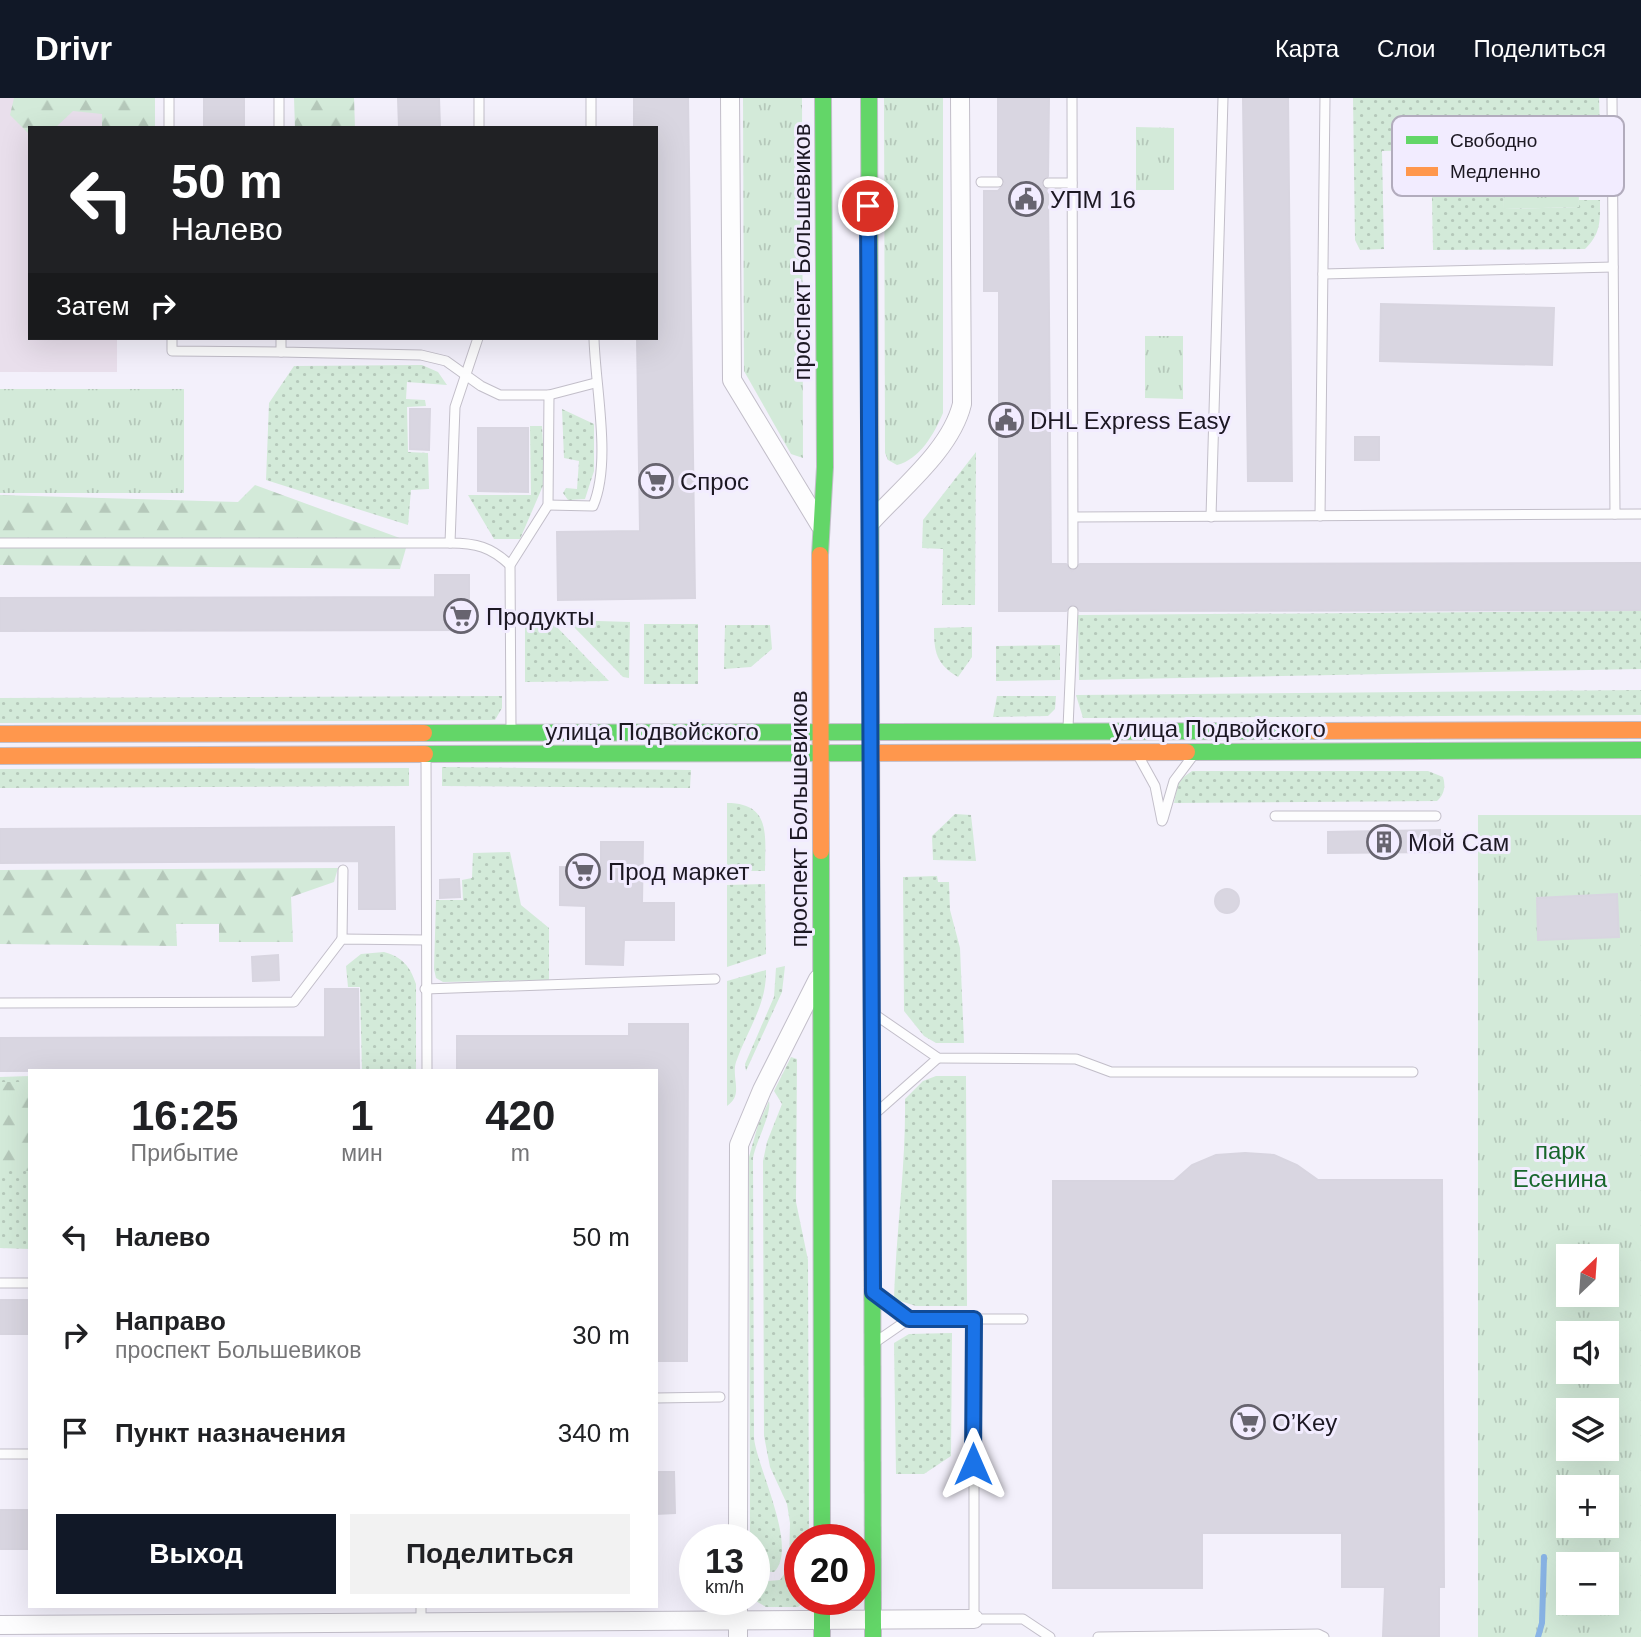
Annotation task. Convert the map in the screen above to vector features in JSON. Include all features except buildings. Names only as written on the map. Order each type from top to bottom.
[{"type":"street","points":[[730,98],[732,380],[820,525]]},
{"type":"street","name":"проспект Большевиков","points":[[822,98],[825,467],[820,525],[822,1524]]},
{"type":"street","points":[[869,98],[873,1629]]},
{"type":"street","points":[[872,521],[947,440],[957,424],[962,404],[960,98]]},
{"type":"street","name":"улица Подвойского","points":[[0,734],[1641,730]]},
{"type":"street","name":"улица Подвойского","points":[[0,756],[1641,750]]},
{"type":"street","points":[[738,1524],[739,1145],[762,1090],[821,972]]},
{"type":"street","points":[[0,1625],[101,1631],[421,1615],[738,1629],[873,1629],[975,1619]]},
{"type":"lane","points":[[169,98],[169,126]]},
{"type":"lane","points":[[279,98],[279,126]]},
{"type":"lane","points":[[479,98],[479,126]]},
{"type":"lane","points":[[591,98],[591,126]]},
{"type":"lane","points":[[1072,98],[1073,564]]},
{"type":"lane","points":[[1211,517],[1223,98]]},
{"type":"lane","points":[[1320,516],[1325,98]]},
{"type":"lane","points":[[1612,98],[1612,116]]},
{"type":"lane","points":[[981,181],[998,182]]},
{"type":"lane","points":[[1048,183],[1072,183]]},
{"type":"lane","points":[[1613,196],[1615,514]]},
{"type":"lane","points":[[1323,274],[1613,267]]},
{"type":"lane","points":[[172,340],[172,351],[421,355],[446,361],[481,386],[500,395],[549,395],[595,383]]},
{"type":"lane","points":[[281,340],[281,352]]},
{"type":"lane","points":[[450,543],[455,407],[477,340]]},
{"type":"lane","points":[[548,505],[593,506],[600,489],[601,411],[595,383],[594,340]]},
{"type":"lane","points":[[512,754],[510,565],[548,505],[549,395]]},
{"type":"lane","points":[[1074,517],[1641,514]]},
{"type":"lane","points":[[0,543],[477,543],[495,552],[510,565]]},
{"type":"lane","points":[[1068,751],[1073,611]]},
{"type":"lane","points":[[1454,731],[1454,751]]},
{"type":"lane","points":[[1134,732],[1135,751],[1154,786],[1162,821],[1174,781],[1198,750]]},
{"type":"lane","points":[[426,733],[427,1069]]},
{"type":"lane","points":[[1275,816],[1436,816]]},
{"type":"lane","points":[[0,1003],[293,1002],[341,939],[343,870]]},
{"type":"lane","points":[[341,939],[425,940]]},
{"type":"lane","points":[[425,989],[715,979]]},
{"type":"lane","points":[[872,1013],[939,1058],[1076,1059],[1111,1072],[1413,1072]]},
{"type":"lane","points":[[873,1116],[939,1058]]},
{"type":"lane","points":[[0,1283],[28,1283]]},
{"type":"lane","points":[[873,1292],[909,1319]]},
{"type":"lane","points":[[873,1344],[909,1319],[1023,1319]]},
{"type":"lane","points":[[974,1319],[975,1619],[1023,1619],[1050,1637]]},
{"type":"lane","points":[[658,1398],[720,1396]]},
{"type":"lane","points":[[0,1454],[28,1454]]},
{"type":"lane","points":[[1098,1637],[1318,1634],[1324,1637]]},
{"type":"shaded area","points":[[0,98],[115,98],[115,126],[28,126],[28,340],[117,340],[117,372],[0,372]]},
{"type":"green space","points":[[14,98],[155,98],[155,126],[102,126],[102,114],[73,111],[57,126],[28,126],[28,133],[10,115]]},
{"type":"green space","points":[[294,98],[354,98],[355,126],[295,126]]},
{"type":"green space","points":[[743,98],[802,98],[803,458],[791,454],[744,371]]},
{"type":"green space","points":[[884,98],[943,98],[943,413],[931,437],[919,451],[897,465],[888,460],[885,453]]},
{"type":"green space","points":[[1353,98],[1599,98],[1600,116],[1392,116],[1392,151],[1382,151],[1384,249],[1360,250],[1355,240]]},
{"type":"green space","points":[[1136,127],[1174,128],[1174,190],[1136,190]]},
{"type":"green space","points":[[1432,196],[1504,196],[1504,209],[1579,207],[1579,200],[1600,200],[1597,232],[1585,249],[1433,250]]},
{"type":"green space","points":[[1504,196],[1579,196],[1579,207],[1504,209]]},
{"type":"green space","points":[[1145,336],[1183,336],[1183,399],[1145,398]]},
{"type":"green space","points":[[422,365],[438,372],[447,385],[407,382],[406,399],[425,400],[426,406],[407,407],[408,452],[428,453],[429,489],[411,490],[408,525],[266,480],[269,403],[294,366]]},
{"type":"green space","points":[[0,389],[184,389],[184,493],[0,493]]},
{"type":"green space","points":[[562,409],[594,424],[594,471],[585,499],[568,500],[563,493],[566,488],[577,489],[579,461],[564,458]]},
{"type":"green space","points":[[530,426],[542,426],[545,481],[520,539],[494,539],[468,495],[531,495]]},
{"type":"green space","points":[[976,452],[975,605],[942,605],[943,549],[922,548],[923,520]]},
{"type":"green space","points":[[255,485],[408,541],[400,569],[0,565],[0,495],[238,502]]},
{"type":"green space","points":[[1641,611],[1641,669],[1079,680],[1078,615]]},
{"type":"green space","points":[[550,620],[609,681],[525,682],[525,622]]},
{"type":"green space","points":[[567,620],[630,622],[629,678],[623,677]]},
{"type":"green space","points":[[644,624],[698,624],[698,684],[644,684]]},
{"type":"green space","points":[[725,625],[770,625],[772,649],[751,667],[724,669]]},
{"type":"green space","points":[[972,627],[972,657],[958,677],[945,667],[938,657],[934,628]]},
{"type":"green space","points":[[1060,645],[1060,680],[996,681],[996,646]]},
{"type":"green space","points":[[1641,690],[1641,715],[1083,718],[1076,695]]},
{"type":"green space","points":[[502,696],[502,708],[495,720],[0,723],[0,698]]},
{"type":"green space","points":[[997,696],[1056,696],[1055,709],[1048,716],[993,717]]},
{"type":"green space","points":[[442,767],[691,770],[690,788],[442,786]]},
{"type":"green space","points":[[409,768],[409,786],[0,788],[0,769]]},
{"type":"green space","points":[[1192,771],[1428,771],[1443,777],[1444,787],[1437,801],[1174,803],[1178,781]]},
{"type":"green space","points":[[727,803],[752,809],[759,816],[765,835],[765,871],[727,871]]},
{"type":"green space","points":[[955,814],[971,815],[976,861],[933,860],[932,836]]},
{"type":"green space","name":"парк Есенина","points":[[1478,815],[1641,815],[1641,1637],[1478,1637]]},
{"type":"green space","points":[[510,852],[521,905],[549,928],[549,980],[443,982],[436,978],[434,969],[436,900],[463,900],[462,880],[472,878],[473,853]]},
{"type":"green space","points":[[338,868],[334,882],[291,897],[293,942],[219,942],[219,924],[176,924],[177,946],[0,944],[0,870]]},
{"type":"green space","points":[[937,876],[938,882],[949,882],[950,910],[960,948],[964,1043],[936,1043],[924,1036],[904,1011],[903,877]]},
{"type":"green space","points":[[765,884],[766,954],[727,967],[727,885]]},
{"type":"green space","points":[[384,952],[405,963],[411,972],[416,984],[416,1069],[362,1069],[360,987],[348,987],[346,966],[361,954]]},
{"type":"green space","points":[[785,966],[782,992],[746,1071],[745,1064],[774,997],[776,968]]},
{"type":"green space","points":[[766,970],[760,1006],[736,1062],[735,1097],[727,1106],[727,981]]},
{"type":"green space","points":[[791,1057],[797,1059],[796,1202],[808,1260],[809,1524],[790,1524],[787,1504],[770,1467],[764,1436],[763,1161],[767,1142],[782,1104],[774,1091]]},
{"type":"green space","points":[[28,1076],[28,1249],[0,1248],[0,1077]]},
{"type":"green space","points":[[936,1076],[966,1076],[967,1306],[916,1306],[894,1299],[905,1099],[923,1081]]},
{"type":"green space","points":[[0,1082],[28,1082],[28,1171],[0,1170]]},
{"type":"green space","points":[[769,1101],[768,1113],[753,1158],[754,1438],[775,1507],[782,1545],[780,1561],[774,1572],[770,1572],[770,1524],[750,1524],[749,1157],[758,1125]]},
{"type":"green space","points":[[952,1333],[951,1456],[924,1474],[896,1474],[894,1343],[909,1334]]},
{"type":"green space","points":[[784,1574],[784,1607],[770,1607],[770,1581],[780,1580]]},
{"type":"waterway","points":[[1538,1637],[1542,1623],[1544,1557]]},
{"type":"traffic: fast","points":[[820,555],[825,467],[823,98]]},
{"type":"traffic: fast","points":[[869,98],[871,688]]},
{"type":"traffic: fast","points":[[424,733],[1314,731]]},
{"type":"traffic: fast","points":[[1187,752],[1641,750]]},
{"type":"traffic: fast","points":[[425,754],[872,753]]},
{"type":"traffic: fast","points":[[821,851],[822,1524]]},
{"type":"traffic: fast","points":[[872,1125],[873,1637]]},
{"type":"traffic: fast","points":[[822,1615],[822,1637]]},
{"type":"traffic: slow","points":[[820,555],[821,851]]},
{"type":"traffic: slow","points":[[871,688],[872,1125]]},
{"type":"traffic: slow","points":[[1314,731],[1641,730]]},
{"type":"traffic: slow","points":[[0,734],[424,733]]},
{"type":"traffic: slow","points":[[872,753],[1187,752]]},
{"type":"traffic: slow","points":[[0,756],[425,754]]},
{"type":"place","name":"УПМ 16","points":[[1026,199]]},
{"type":"place","name":"DHL Express Easy","points":[[1006,420]]},
{"type":"place","name":"Спрос","points":[[656,481]]},
{"type":"place","name":"Продукты","points":[[461,616]]},
{"type":"place","name":"Мой Сам","points":[[1384,842]]},
{"type":"place","name":"Прод маркет","points":[[583,871]]},
{"type":"place","name":"O’Key","points":[[1248,1422]]},
{"type":"route","points":[[868,206],[868,464],[872,521],[873,1292],[909,1319],[974,1319],[973,1464]]}]
